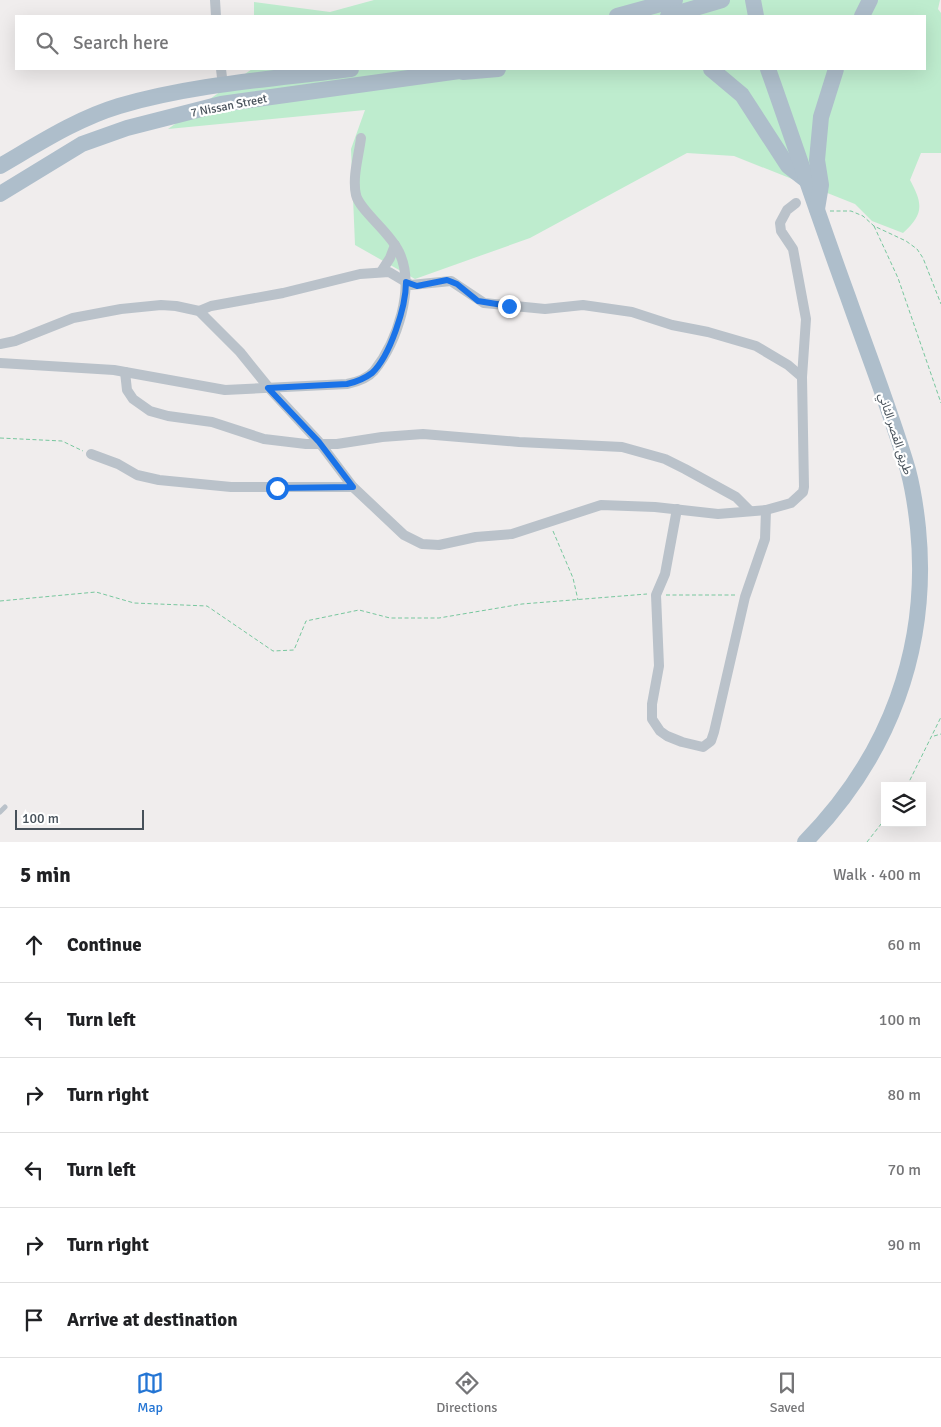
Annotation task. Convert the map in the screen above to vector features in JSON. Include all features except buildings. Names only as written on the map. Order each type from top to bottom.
[{"type":"main road","points":[[610,15],[638,0]]},
{"type":"main road","points":[[621,15],[675,0]]},
{"type":"main road","points":[[671,15],[722,0]]},
{"type":"main road","points":[[753,0],[756,15]]},
{"type":"main road","points":[[862,15],[870,0]]},
{"type":"main road","name":"7 Nissan Street","points":[[0,166],[68,127],[117,106],[163,95],[343,70]]},
{"type":"main road","name":"7 Nissan Street","points":[[0,194],[82,144],[127,128],[221,104],[466,70]]},
{"type":"main road","points":[[712,70],[742,95],[788,166],[806,181]]},
{"type":"main road","name":"طريق القصر الثاني","points":[[768,70],[908,472],[917,518],[920,582],[915,637],[905,681],[890,721],[853,785],[827,819],[805,842]]},
{"type":"main road","points":[[817,212],[821,185],[817,160],[821,116],[836,70]]},
{"type":"street","points":[[215,0],[216,15]]},
{"type":"street","points":[[221,70],[223,86]]},
{"type":"street","points":[[0,363],[125,372],[214,388],[268,388],[357,382],[373,372],[396,331],[406,282],[402,261],[395,245],[377,220],[362,206],[356,194],[355,183],[361,138]]},
{"type":"street","points":[[0,344],[14,341],[73,318],[121,309],[176,306],[199,312],[240,352],[268,388],[319,442],[353,487],[404,534],[422,544],[439,545],[476,537],[512,534],[610,504],[718,514],[766,510],[791,503],[803,492],[804,487],[802,377],[806,337],[803,297],[793,249],[781,231],[780,223],[786,210],[796,203]]},
{"type":"street","points":[[381,272],[395,245]]},
{"type":"street","points":[[199,312],[211,306],[381,272],[394,273],[406,282],[417,286],[447,280],[457,284],[472,297],[484,304],[545,309],[583,306],[632,312],[756,346],[788,365],[802,377]]},
{"type":"street","points":[[125,372],[127,390],[133,399],[150,411],[168,416],[212,422],[272,441],[338,444],[382,437],[423,434],[519,442],[622,447],[665,459],[686,468],[736,497],[750,511]]},
{"type":"street","points":[[91,454],[118,464],[137,475],[159,480],[231,487],[353,487]]},
{"type":"street","points":[[677,509],[666,568],[656,594],[659,666],[652,704],[652,719],[660,731],[667,736],[703,747],[711,741],[714,732],[745,597],[766,539],[766,510]]},
{"type":"lane","points":[[0,812],[5,807]]},
{"type":"path","points":[[817,212],[851,211],[863,216],[874,226],[906,240],[917,249],[923,258],[941,304]]},
{"type":"path","points":[[874,226],[898,278],[941,403]]},
{"type":"path","points":[[0,438],[62,441],[91,454]]},
{"type":"path","points":[[550,521],[573,578],[578,601]]},
{"type":"path","points":[[0,601],[96,592],[134,603],[207,606],[273,651],[294,650],[306,621],[359,610],[390,618],[423,619],[455,616],[522,604],[656,594],[745,597]]},
{"type":"path","points":[[909,782],[941,717]]},
{"type":"path","points":[[933,736],[941,734]]},
{"type":"path","points":[[867,842],[881,824]]},
{"type":"green space","points":[[374,0],[940,0],[938,9],[941,13],[941,153],[921,153],[910,180],[919,202],[918,214],[903,233],[872,221],[855,204],[734,156],[687,153],[530,238],[415,279],[355,245],[351,149],[365,110],[168,129],[251,70],[926,70],[926,15],[254,15],[254,2],[330,12]]},
{"type":"route","points":[[277,488],[292,486],[353,487],[319,442],[268,388],[347,384],[357,382],[373,372],[396,331],[406,291],[406,282],[417,286],[447,280],[457,284],[472,297],[484,304],[509,306]]}]
